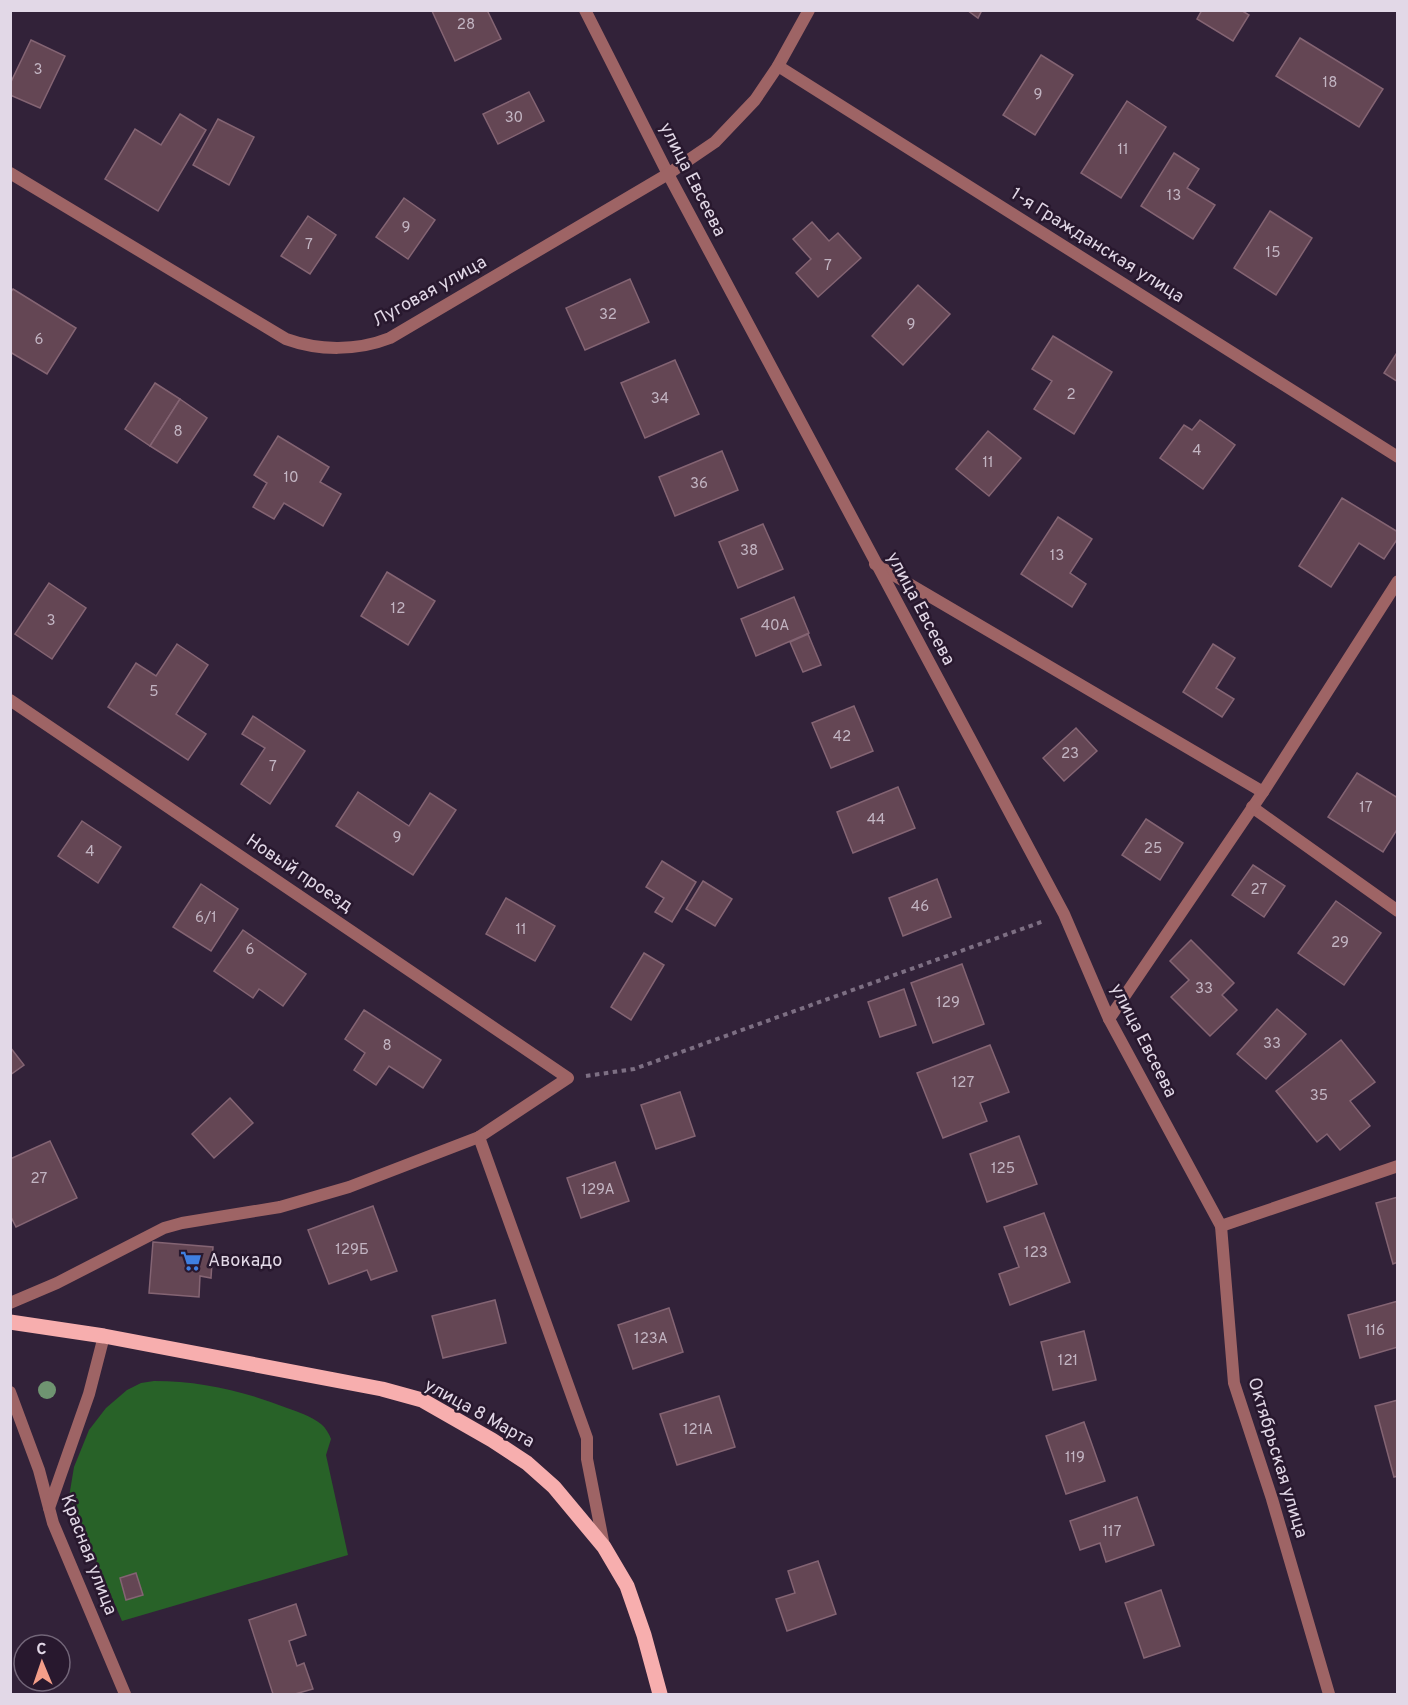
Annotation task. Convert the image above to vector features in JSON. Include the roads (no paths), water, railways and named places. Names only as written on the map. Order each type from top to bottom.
[{"type":"main road","name":"улица 8 Марта","points":[[10,1322],[104,1336],[382,1389],[422,1400],[492,1440],[527,1463],[554,1487],[604,1547],[627,1586],[644,1635],[660,1695]]},
{"type":"street","name":"улица Евсеева","points":[[585,10],[668,174],[1064,914],[1109,1018],[1221,1226]]},
{"type":"street","name":"Луговая улица","points":[[10,172],[273,333],[308,346],[330,348],[374,343],[390,338],[668,174],[715,142],[755,100],[809,10]]},
{"type":"street","name":"1-я Гражданская улица","points":[[777,66],[1398,457]]},
{"type":"street","points":[[875,564],[1263,792]]},
{"type":"street","points":[[1109,1018],[1263,792],[1398,581]]},
{"type":"street","name":"Новый проезд","points":[[10,700],[568,1078],[479,1137]]},
{"type":"street","points":[[1252,807],[1398,911]]},
{"type":"street","points":[[10,1303],[164,1228],[280,1207],[316,1198],[479,1137],[587,1438],[587,1459],[604,1547]]},
{"type":"street","points":[[1221,1226],[1398,1166]]},
{"type":"street","name":"Октябрьская улица","points":[[1221,1226],[1234,1383],[1272,1499],[1329,1695]]},
{"type":"street","points":[[49,1508],[89,1395],[104,1336]]},
{"type":"street","name":"Красная улица","points":[[10,1392],[39,1470],[53,1523],[125,1695]]},
{"type":"place","name":"Авокадо","points":[[191,1261]]}]
